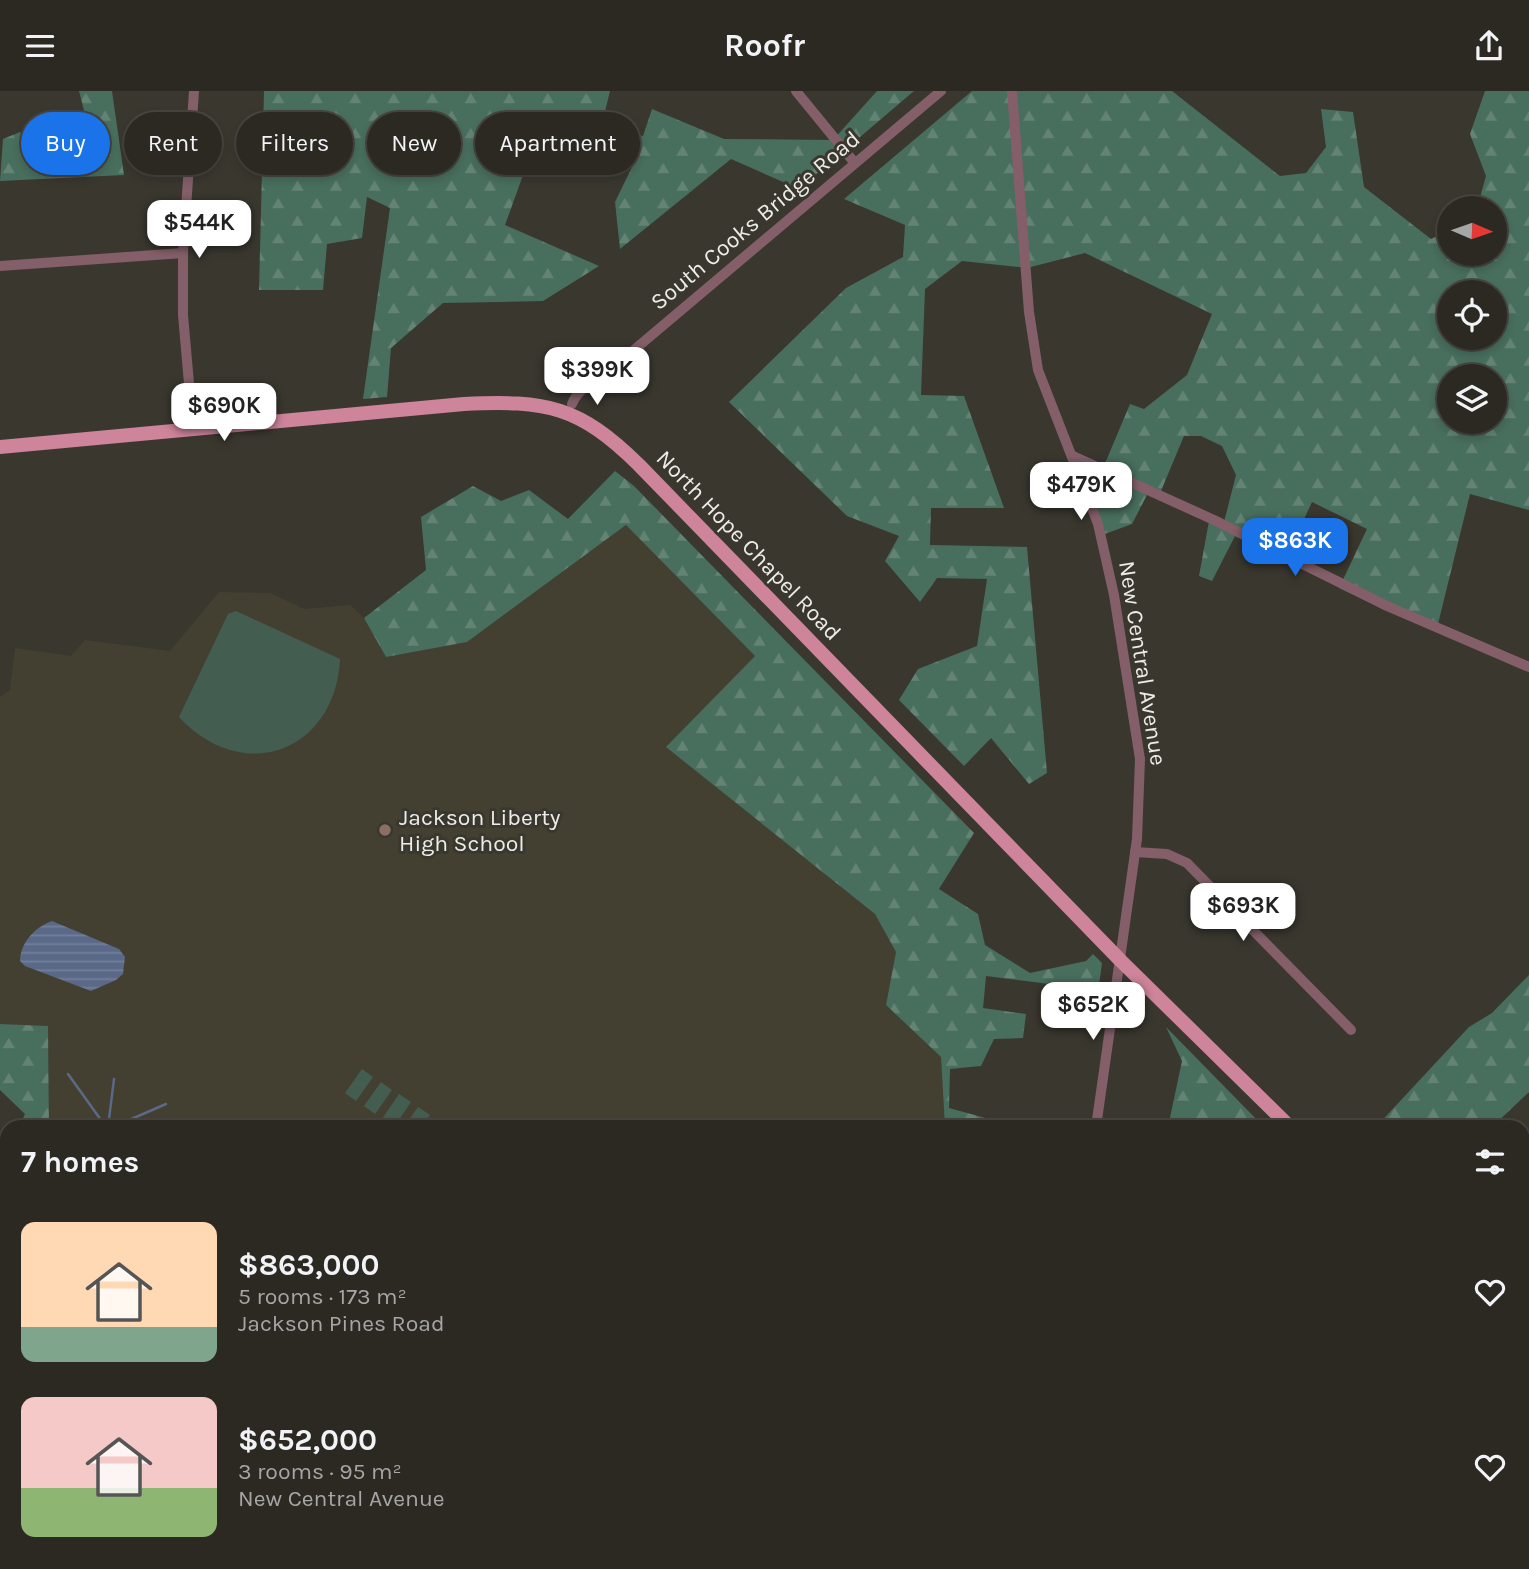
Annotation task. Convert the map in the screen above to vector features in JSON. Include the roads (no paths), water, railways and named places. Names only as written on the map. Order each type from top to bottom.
[{"type":"main road","name":"North Hope Chapel Road","points":[[0,447],[477,403],[568,407],[631,457],[1121,961],[1283,1120]]},
{"type":"street","points":[[192,429],[183,315],[183,253],[194,91]]},
{"type":"street","points":[[796,91],[855,162]]},
{"type":"street","name":"South Cooks Bridge Road","points":[[568,407],[579,402],[596,382],[941,91]]},
{"type":"street","name":"New Central Avenue","points":[[1012,91],[1032,340],[1044,392],[1073,456],[1098,524],[1115,595],[1135,720],[1140,773],[1135,852],[1097,1120]]},
{"type":"street","points":[[0,266],[183,253]]},
{"type":"street","points":[[1073,456],[1202,515],[1387,606],[1529,667]]},
{"type":"street","points":[[1135,852],[1167,854],[1187,863],[1351,1030]]},
{"type":"water","points":[[52,921],[119,949],[125,957],[123,974],[91,991],[25,966],[20,961],[26,942],[34,932]]},
{"type":"waterway","points":[[68,1074],[101,1120]]},
{"type":"waterway","points":[[109,1120],[114,1079]]},
{"type":"waterway","points":[[129,1120],[166,1104]]},
{"type":"place","name":"Jackson Liberty High School","points":[[385,830]]}]
